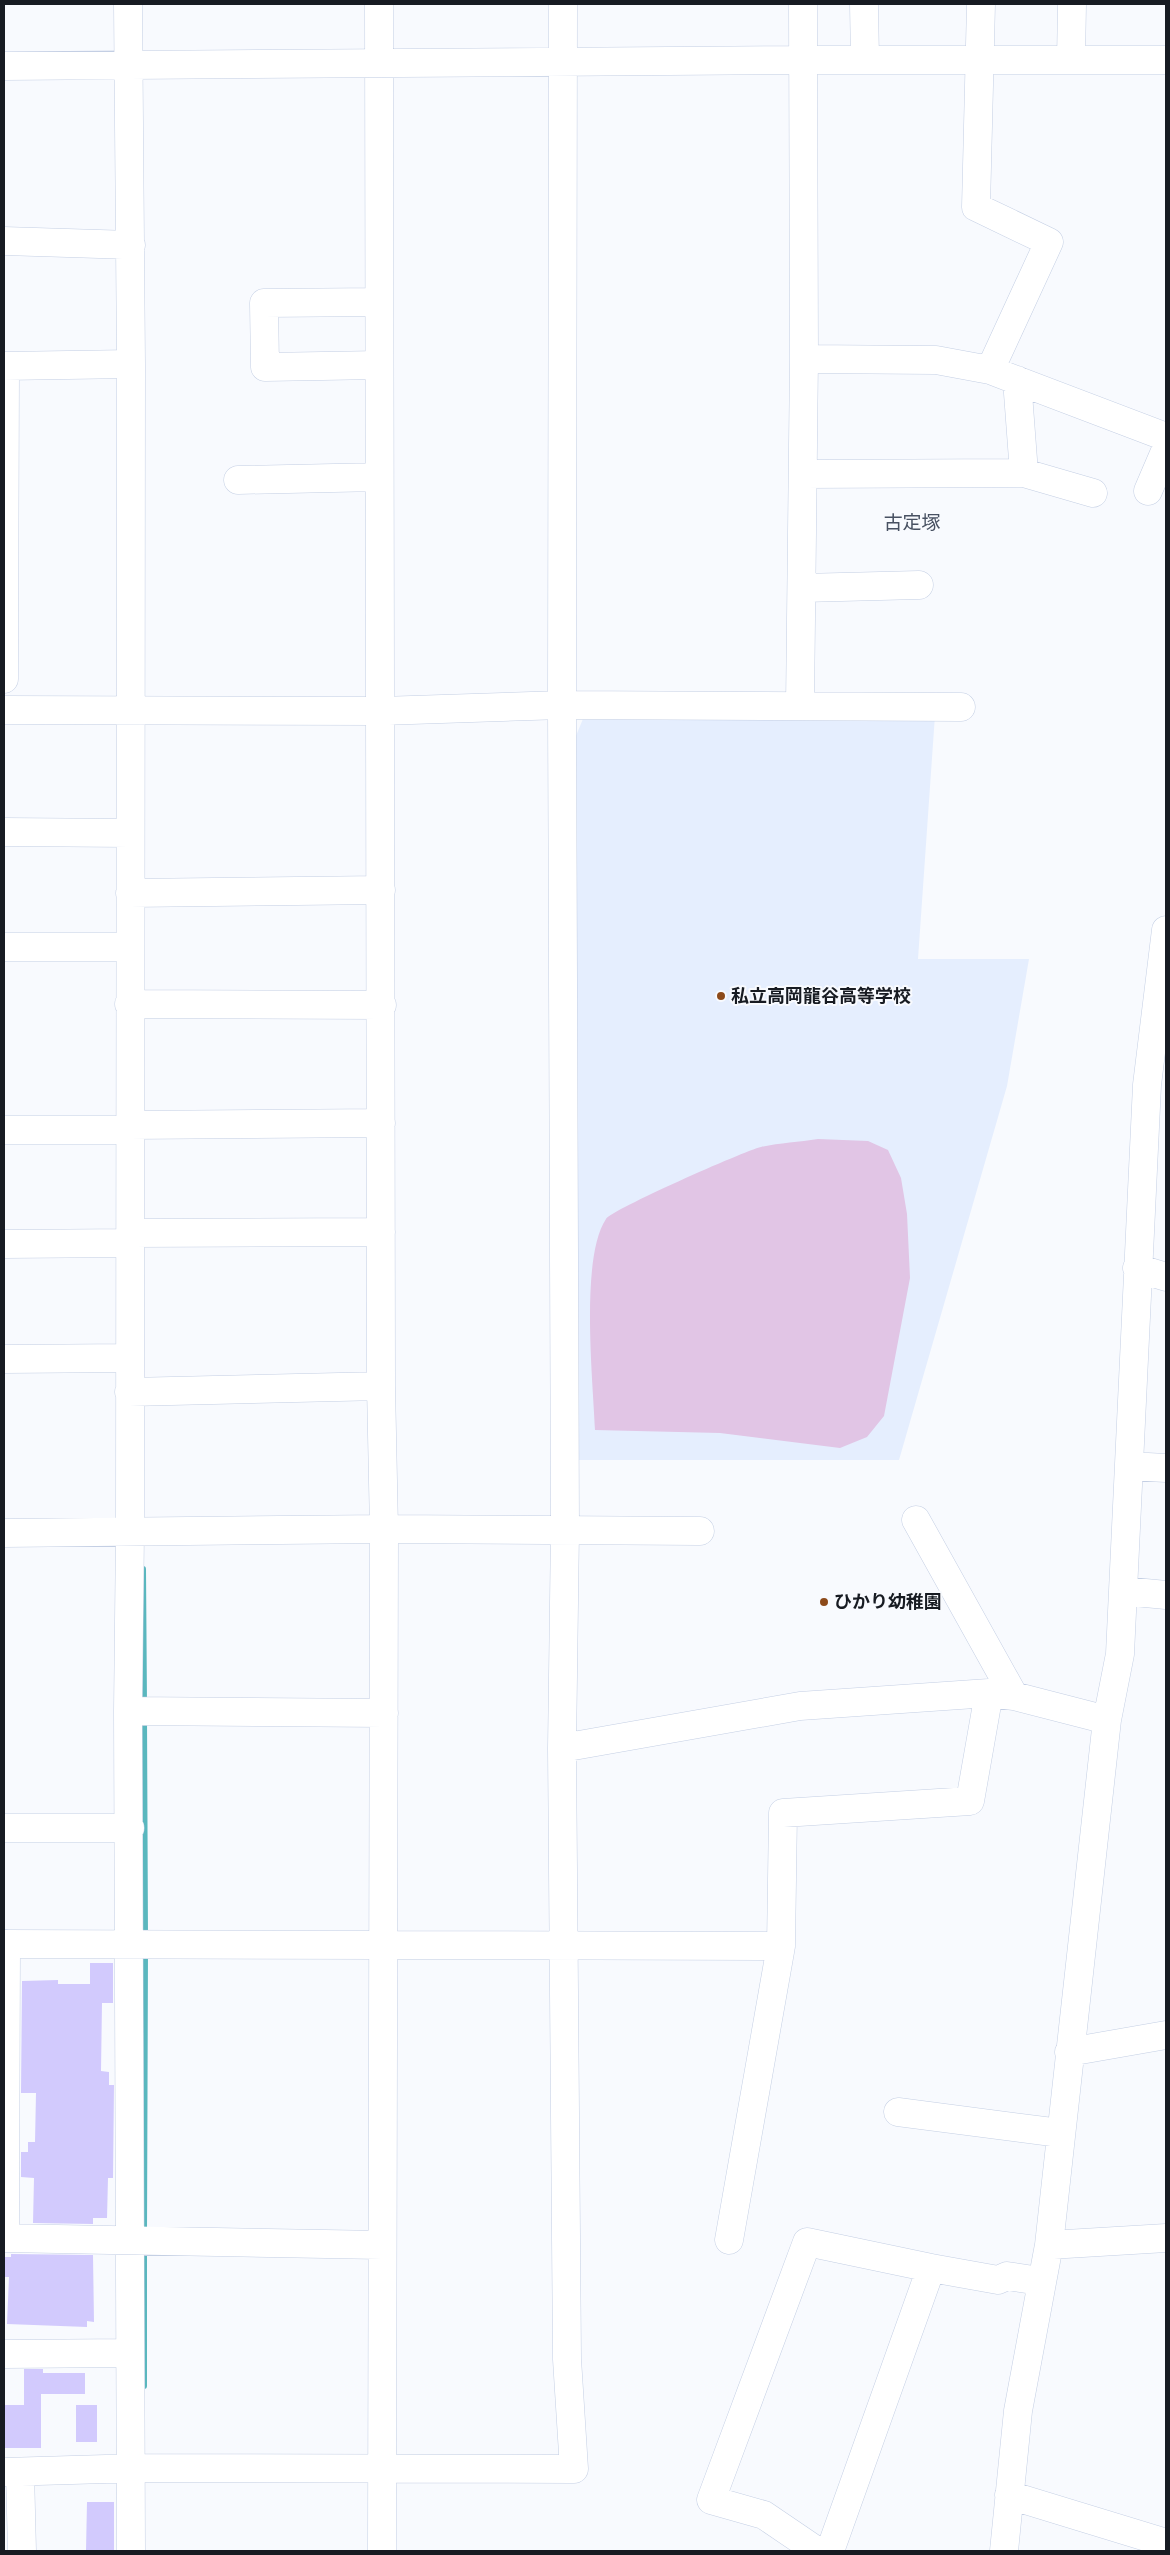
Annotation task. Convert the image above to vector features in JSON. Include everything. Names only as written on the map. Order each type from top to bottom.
[{"type":"street","points":[[128,4],[131,245],[130,946],[138,1004],[135,1126],[137,1236],[129,1358],[138,1392],[139,1531],[138,1711],[130,1828],[140,1945],[141,2241],[129,2354],[140,2468],[131,2551]]},
{"type":"street","points":[[379,4],[382,1005],[381,1386],[384,1529],[382,2551]]},
{"type":"street","points":[[22,2551],[12,2472],[140,2468],[574,2469],[566,2359],[562,1748],[565,1530],[562,705],[563,4]]},
{"type":"street","points":[[800,706],[804,359],[803,4]]},
{"type":"street","points":[[864,4],[865,60]]},
{"type":"street","points":[[981,4],[976,207],[1049,242],[990,370]]},
{"type":"street","points":[[1071,60],[1072,4]]},
{"type":"street","points":[[4,66],[379,62],[1166,60]]},
{"type":"street","points":[[4,241],[131,245]]},
{"type":"street","points":[[379,302],[264,303],[265,367],[379,365]]},
{"type":"street","points":[[804,359],[936,360],[990,370],[1166,437]]},
{"type":"street","points":[[4,679],[4,366],[131,364]]},
{"type":"street","points":[[1017,380],[1024,473]]},
{"type":"street","points":[[1148,491],[1166,449]]},
{"type":"street","points":[[803,474],[1024,473],[1093,493]]},
{"type":"street","points":[[238,480],[380,477]]},
{"type":"street","points":[[802,588],[918,585]]},
{"type":"street","points":[[4,710],[381,711],[562,705],[961,707]]},
{"type":"street","points":[[4,832],[130,833]]},
{"type":"street","points":[[130,893],[381,890]]},
{"type":"street","points":[[1004,2551],[1018,2411],[1040,2281],[1049,2245],[1107,1720],[1120,1654],[1137,1268],[1156,1088],[1166,930]]},
{"type":"street","points":[[4,947],[130,946]]},
{"type":"street","points":[[138,1004],[382,1005]]},
{"type":"street","points":[[4,1130],[135,1126],[381,1123]]},
{"type":"street","points":[[4,1244],[137,1236],[382,1232]]},
{"type":"street","points":[[1137,1268],[1166,1277]]},
{"type":"street","points":[[4,1359],[129,1358]]},
{"type":"street","points":[[138,1392],[381,1386]]},
{"type":"street","points":[[1129,1466],[1166,1468]]},
{"type":"street","points":[[729,2240],[780,1946],[783,1813],[970,1801],[1001,1695],[916,1520]]},
{"type":"street","points":[[4,1533],[384,1529],[700,1531]]},
{"type":"street","points":[[1124,1591],[1166,1595]]},
{"type":"street","points":[[562,1748],[800,1706],[1001,1695],[1107,1720]]},
{"type":"street","points":[[138,1711],[384,1714]]},
{"type":"street","points":[[4,1828],[130,1828]]},
{"type":"street","points":[[382,2245],[4,2238],[5,1944],[780,1946]]},
{"type":"street","points":[[1069,2052],[1166,2035]]},
{"type":"street","points":[[898,2112],[1060,2133]]},
{"type":"street","points":[[1049,2245],[1166,2238]]},
{"type":"street","points":[[817,2551],[764,2516],[711,2500],[807,2242],[998,2280],[1007,2276],[1040,2281]]},
{"type":"street","points":[[830,2551],[931,2268]]},
{"type":"street","points":[[4,2354],[129,2354]]},
{"type":"street","points":[[1010,2495],[1166,2543]]},
{"type":"shaded area","points":[[585,714],[935,715],[918,959],[1029,959],[1007,1086],[899,1460],[576,1460],[573,743]]},
{"type":"shaded area","points":[[818,1139],[868,1141],[888,1150],[901,1178],[907,1214],[910,1278],[884,1416],[867,1437],[840,1448],[720,1433],[595,1430],[590,1320],[591,1290],[593,1261],[598,1237],[606,1219],[613,1213],[653,1193],[750,1151],[761,1147]]},
{"type":"building","points":[[90,1963],[113,1963],[113,2003],[102,2003],[101,2071],[109,2072],[109,2085],[114,2085],[113,2178],[108,2178],[107,2218],[93,2218],[93,2224],[33,2223],[34,2178],[21,2177],[21,2152],[28,2152],[28,2142],[35,2142],[36,2093],[21,2093],[22,1981],[58,1980],[58,1984],[90,1984]]},
{"type":"building","points":[[11,2254],[93,2255],[94,2322],[87,2321],[87,2327],[7,2324],[9,2277],[4,2277],[4,2257],[11,2257]]},
{"type":"building","points":[[24,2369],[43,2369],[43,2373],[85,2373],[85,2394],[41,2394],[41,2448],[4,2448],[4,2405],[24,2405]]},
{"type":"building","points":[[76,2405],[97,2405],[97,2442],[76,2442]]},
{"type":"building","points":[[87,2502],[114,2502],[114,2551],[86,2551]]},
{"type":"waterway","points":[[143,1569],[144,1704]]},
{"type":"waterway","points":[[144,1716],[145,1939]]},
{"type":"waterway","points":[[144,2234],[145,1951]]},
{"type":"waterway","points":[[144,2246],[144,2386]]},
{"type":"place","name":"私立高岡龍谷高等学校","points":[[721,996]]},
{"type":"place","name":"ひかり幼稚園","points":[[824,1602]]},
{"type":"district","name":"古定塚","points":[[912,522]]}]
